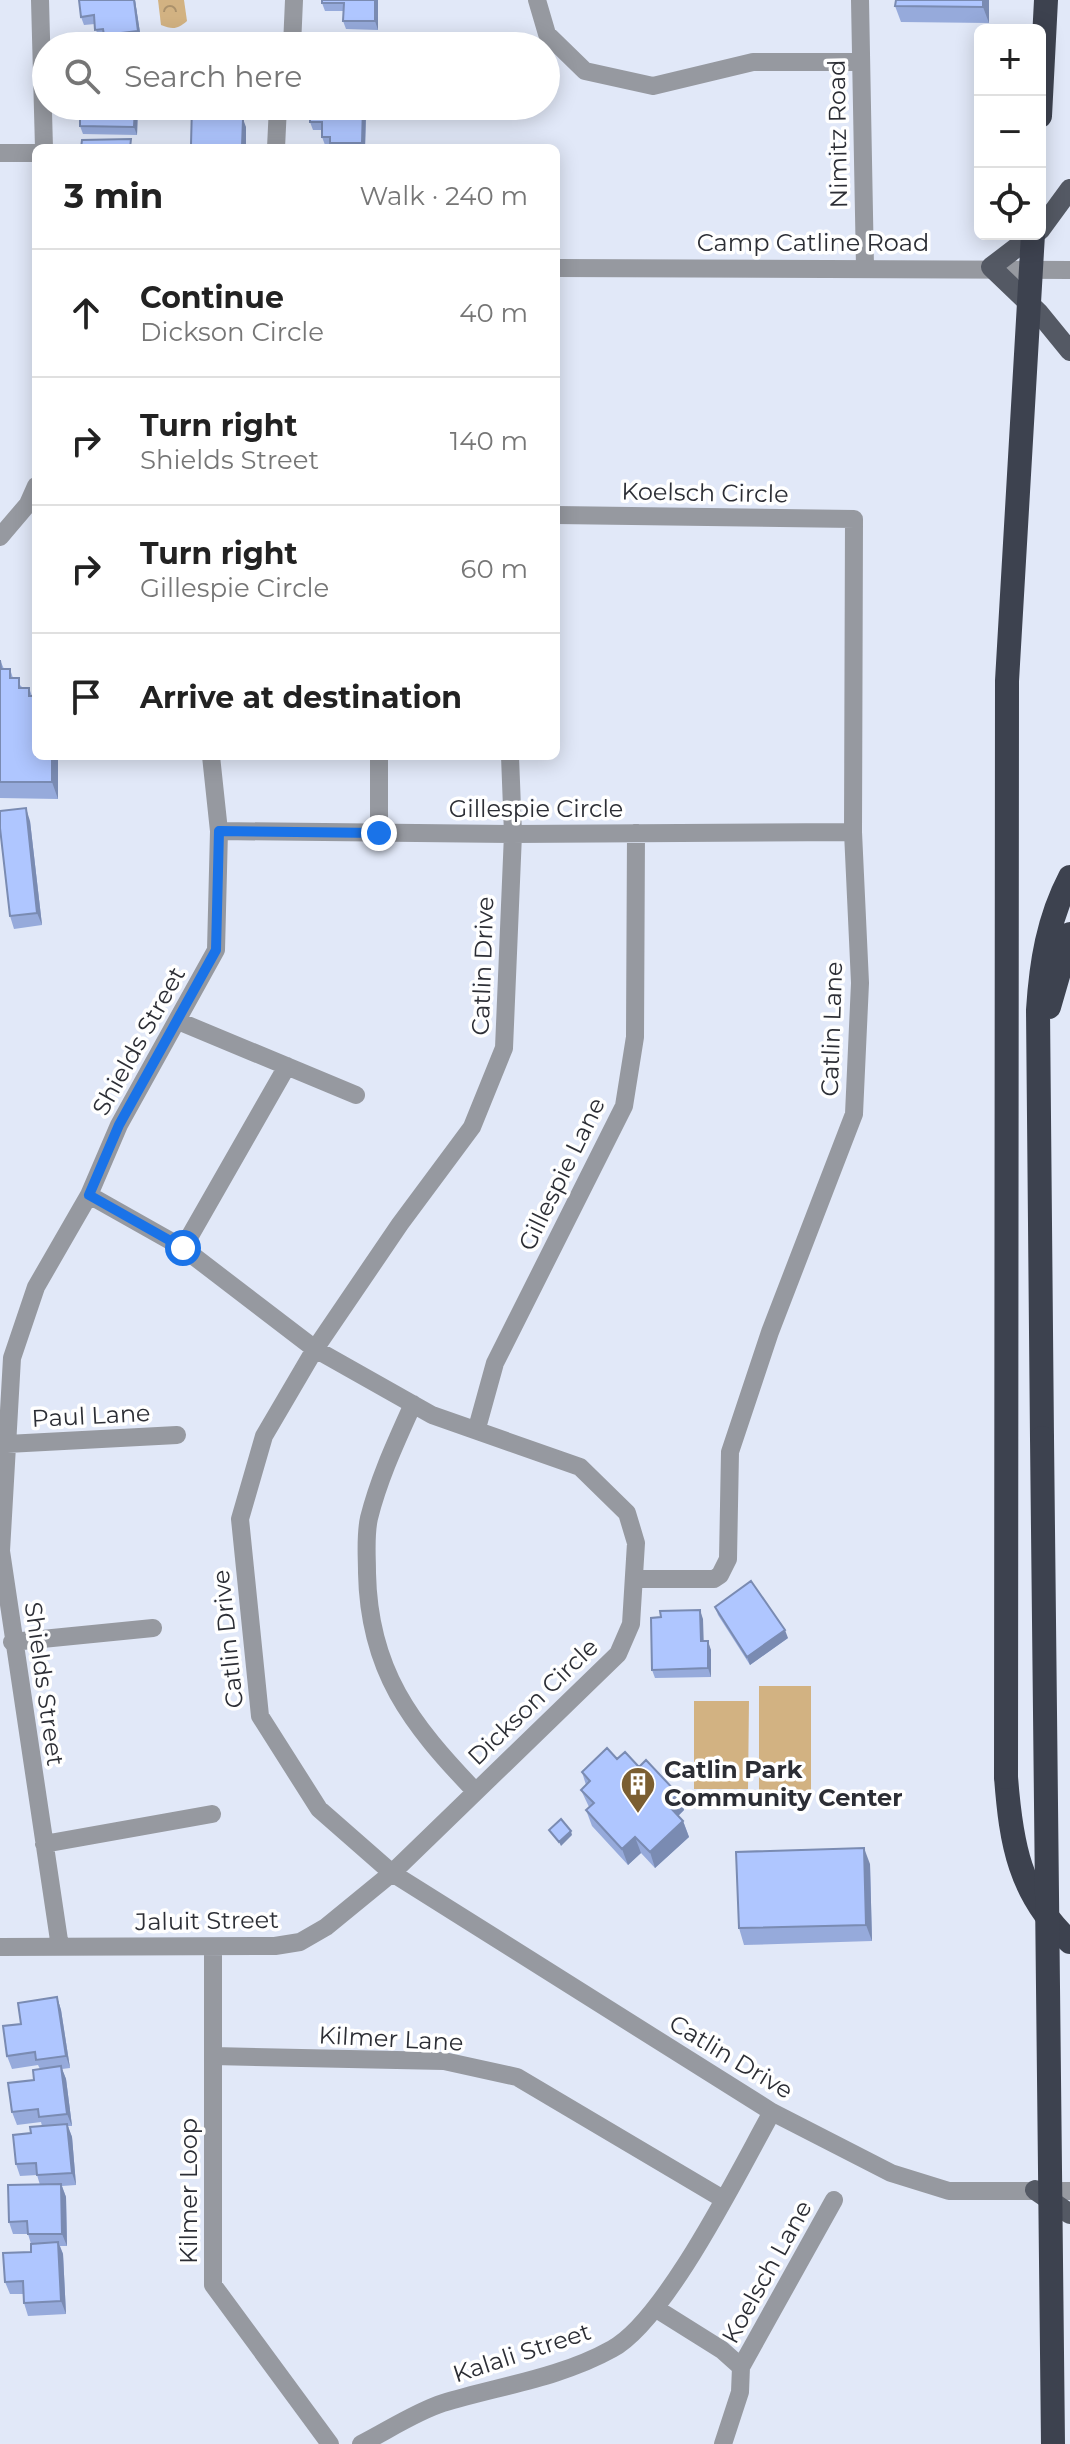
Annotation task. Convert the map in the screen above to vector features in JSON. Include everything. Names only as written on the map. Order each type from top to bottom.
[{"type":"highway","points":[[1041,96],[1046,0]]},
{"type":"highway","points":[[1034,240],[1007,681],[1006,1777],[1011,1842],[1032,1895],[1070,1942]]},
{"type":"highway","points":[[1053,2444],[1040,970],[1048,930],[1070,877]]},
{"type":"highway","points":[[1039,1080],[1052,992],[1070,934]]},
{"type":"main road","points":[[1046,222],[1070,189]]},
{"type":"main road","points":[[1026,240],[991,267],[1039,313],[1070,351]]},
{"type":"main road","points":[[1035,2190],[1070,2214]]},
{"type":"street","points":[[40,0],[41,32]]},
{"type":"street","points":[[293,32],[294,0]]},
{"type":"street","points":[[537,0],[546,32]]},
{"type":"street","name":"Nimitz Road","points":[[860,0],[865,267]]},
{"type":"street","points":[[560,47],[585,71],[653,86],[753,62],[860,62]]},
{"type":"street","points":[[43,120],[44,144]]},
{"type":"street","points":[[276,144],[277,120]]},
{"type":"street","points":[[0,153],[32,153]]},
{"type":"street","name":"Camp Catline Road","points":[[560,268],[991,267],[1070,270]]},
{"type":"street","points":[[0,537],[32,495]]},
{"type":"street","name":"Koelsch Circle","points":[[560,515],[854,519]]},
{"type":"street","name":"Catlin Lane","points":[[636,1579],[714,1579],[720,1575],[728,1559],[730,1452],[770,1332],[854,1114],[860,983],[853,832],[854,519]]},
{"type":"street","name":"Shields Street","points":[[60,1947],[12,1642],[1,1551],[12,1358],[36,1287],[89,1195],[119,1125],[216,950],[219,831],[211,760]]},
{"type":"street","points":[[379,760],[379,833]]},
{"type":"street","name":"Catlin Drive","points":[[510,760],[513,834],[504,1048],[472,1127],[400,1224],[315,1349],[264,1436],[240,1519],[260,1716],[319,1809],[392,1873],[772,2112],[891,2173],[949,2191],[1070,2191]]},
{"type":"street","name":"Gillespie Circle","points":[[219,831],[513,834],[853,832]]},
{"type":"street","name":"Gillespie Lane","points":[[477,1428],[495,1363],[624,1106],[635,1037],[636,833]]},
{"type":"street","points":[[178,1021],[356,1095]]},
{"type":"street","points":[[183,1248],[287,1066]]},
{"type":"street","name":"Dickson Circle","points":[[89,1195],[183,1248],[315,1349],[432,1415],[477,1428],[580,1467],[627,1513],[636,1543],[636,1579],[631,1624],[618,1654],[392,1873]]},
{"type":"street","points":[[413,1404],[383,1471],[368,1522],[368,1596],[375,1640],[396,1693],[425,1739],[475,1791]]},
{"type":"street","name":"Paul Lane","points":[[7,1444],[177,1435]]},
{"type":"street","points":[[12,1642],[153,1628]]},
{"type":"street","points":[[44,1844],[212,1814]]},
{"type":"street","name":"Jaluit Street","points":[[0,1947],[213,1947],[300,1942],[326,1927],[392,1873]]},
{"type":"street","name":"Kilmer Loop","points":[[213,1947],[213,2285],[330,2444]]},
{"type":"street","name":"Kilmer Lane","points":[[213,2056],[444,2061],[517,2077],[723,2199]]},
{"type":"street","name":"Kalali Street","points":[[361,2444],[439,2404],[550,2374],[615,2348],[655,2308],[723,2199],[772,2112]]},
{"type":"street","name":"Koelsch Lane","points":[[741,2367],[834,2200]]},
{"type":"street","points":[[655,2308],[722,2350],[741,2367],[740,2392],[723,2444]]},
{"type":"green space","points":[[158,0],[184,0],[187,21],[175,28],[161,25]]},
{"type":"green space","points":[[759,1686],[811,1686],[811,1791],[759,1790]]},
{"type":"green space","points":[[694,1701],[749,1701],[748,1789],[694,1789]]},
{"type":"building","points":[[79,0],[134,0],[138,31],[95,30],[94,15],[81,17]]},
{"type":"building","points":[[322,0],[375,0],[375,21],[343,21],[344,3],[322,3]]},
{"type":"building","points":[[896,0],[983,0],[983,7],[895,6]]},
{"type":"building","points":[[80,120],[134,120],[134,127],[80,126]]},
{"type":"building","points":[[192,120],[243,120],[242,144],[191,144]]},
{"type":"building","points":[[363,120],[362,143],[330,143],[330,137],[322,137],[322,122],[310,122]]},
{"type":"building","points":[[131,139],[130,144],[82,144],[82,140]]},
{"type":"building","points":[[0,660],[1,669],[10,669],[10,678],[19,678],[19,688],[29,688],[29,696],[32,696],[32,760],[52,760],[52,782],[0,782]]},
{"type":"building","points":[[26,808],[37,913],[10,916],[0,811]]},
{"type":"building","points":[[751,1581],[785,1630],[747,1657],[715,1607]]},
{"type":"building","points":[[700,1610],[701,1641],[708,1641],[708,1668],[652,1670],[651,1618],[661,1617],[660,1611]]},
{"type":"building","name":"Catlin Park Community Center","points":[[607,1748],[617,1759],[625,1752],[639,1767],[646,1760],[678,1794],[667,1804],[683,1821],[650,1852],[635,1837],[622,1849],[586,1810],[594,1803],[581,1790],[590,1781],[582,1772]]},
{"type":"building","points":[[561,1819],[571,1831],[559,1842],[549,1830]]},
{"type":"building","points":[[864,1848],[866,1925],[739,1928],[736,1852]]},
{"type":"building","points":[[57,1997],[66,2056],[36,2060],[35,2052],[7,2056],[3,2026],[21,2024],[18,2003]]},
{"type":"building","points":[[61,2066],[67,2114],[39,2117],[38,2109],[12,2112],[8,2083],[34,2080],[33,2070]]},
{"type":"building","points":[[67,2124],[72,2173],[37,2175],[36,2163],[16,2164],[13,2135],[31,2133],[30,2127]]},
{"type":"building","points":[[61,2184],[62,2234],[28,2234],[27,2221],[9,2222],[8,2185]]},
{"type":"building","points":[[58,2242],[61,2301],[24,2303],[23,2281],[5,2282],[3,2253],[31,2252],[31,2244]]},
{"type":"place","name":"Catlin Park Community Center","points":[[638,1815]]},
{"type":"route","points":[[183,1248],[89,1195],[119,1125],[216,950],[219,831],[379,833]]}]
